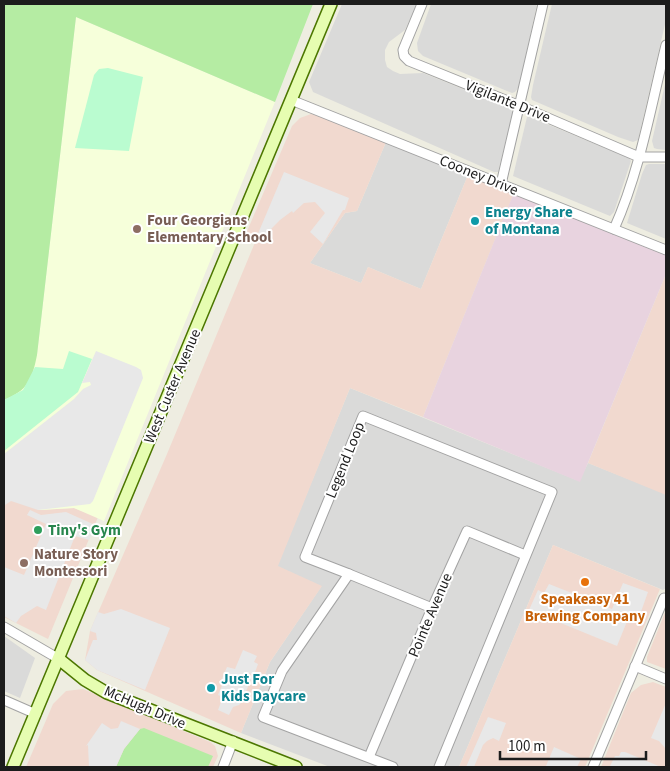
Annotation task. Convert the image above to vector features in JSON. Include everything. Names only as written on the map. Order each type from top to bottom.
[{"type":"main road","name":"West Custer Avenue","points":[[13,767],[331,4]]},
{"type":"main road","name":"McHugh Drive","points":[[59,659],[86,680],[107,693],[296,767]]},
{"type":"street","name":"Vigilante Drive","points":[[422,4],[403,50],[404,56],[409,61],[639,157],[666,157]]},
{"type":"street","points":[[501,184],[543,4]]},
{"type":"street","points":[[614,229],[639,157],[666,45]]},
{"type":"street","name":"Cooney Drive","points":[[291,100],[666,250]]},
{"type":"street","name":"Legend Loop","points":[[348,574],[305,557],[363,416],[552,492],[439,767]]},
{"type":"street","name":"Pointe Avenue","points":[[369,757],[467,531],[525,555]]},
{"type":"street","points":[[393,767],[264,717],[282,671],[348,574],[432,608]]},
{"type":"street","points":[[593,767],[664,598]]},
{"type":"street","name":"McHugh Drive","points":[[4,627],[59,659]]},
{"type":"street","points":[[636,666],[666,679]]},
{"type":"street","points":[[4,700],[36,714]]},
{"type":"street","points":[[223,767],[233,742]]},
{"type":"shaded area","points":[[342,4],[417,4],[405,30],[389,42],[385,50],[387,67],[400,74],[423,73],[510,108],[513,113],[498,172],[494,172],[313,92],[309,82]]},
{"type":"shaded area","points":[[431,4],[537,4],[519,87],[515,92],[512,93],[423,56],[418,51],[417,43]]},
{"type":"shaded area","points":[[552,4],[666,4],[666,20],[638,140],[633,142],[618,137],[532,100],[533,85]]},
{"type":"shaded area","name":"Four Georgians Elementary School","points":[[76,17],[275,102],[104,521],[74,508],[40,510],[4,494],[4,400],[12,396],[37,355]]},
{"type":"shaded area","points":[[666,80],[666,150],[654,148],[652,141]]},
{"type":"shaded area","points":[[311,114],[322,116],[386,142],[357,211],[345,213],[310,263],[361,283],[368,267],[421,289],[468,175],[514,193],[423,417],[350,388],[278,566],[322,586],[270,662],[241,733],[97,670],[85,660],[90,631],[167,454],[256,240],[245,236],[292,126],[300,118]]},
{"type":"shaded area","points":[[527,117],[629,158],[631,161],[614,212],[610,216],[513,176]]},
{"type":"shaded area","points":[[386,142],[468,175],[421,289],[368,267],[361,283],[310,263],[345,213],[357,211]]},
{"type":"shaded area","points":[[666,164],[666,239],[627,223],[642,174],[646,165]]},
{"type":"shaded area","points":[[284,172],[349,198],[345,210],[343,210],[323,244],[310,232],[325,213],[315,202],[304,203],[293,213],[292,211],[280,220],[271,229],[265,241],[257,236]]},
{"type":"shaded area","points":[[515,190],[666,250],[666,274],[580,482],[423,417]]},
{"type":"shaded area","points":[[666,274],[666,495],[588,463]]},
{"type":"shaded area","points":[[96,351],[136,367],[141,370],[143,378],[93,501],[90,504],[38,510],[11,501],[4,508],[4,454],[74,399],[83,389],[91,385],[90,382],[82,383]]},
{"type":"shaded area","points":[[350,388],[579,481],[588,463],[666,494],[666,588],[663,590],[553,545],[459,767],[330,767],[241,733],[270,662],[321,587],[276,569]]},
{"type":"shaded area","points":[[4,494],[39,510],[74,508],[98,517],[48,639],[4,617]]},
{"type":"shaded area","points":[[30,510],[41,515],[66,512],[95,525],[89,540],[75,536],[46,610],[37,606],[21,616],[16,623],[4,616],[4,567],[24,575],[46,524],[27,515]]},
{"type":"shaded area","points":[[553,545],[660,589],[585,767],[459,767]]},
{"type":"shaded area","points":[[623,583],[648,592],[637,623],[628,619],[617,646],[529,610],[538,590],[544,593],[549,584],[612,609]]},
{"type":"shaded area","points":[[121,609],[170,628],[145,690],[97,670],[85,660],[93,640],[97,640],[96,633],[90,631],[98,612],[104,614]]},
{"type":"shaded area","points":[[666,610],[666,669],[647,662],[647,657]]},
{"type":"shaded area","points":[[4,636],[35,658],[20,698],[4,691]]},
{"type":"shaded area","points":[[243,650],[257,656],[254,662],[258,664],[254,675],[246,672],[245,675],[252,677],[244,696],[238,694],[236,697],[243,701],[233,707],[229,715],[218,710],[223,697],[218,695],[223,683],[221,681],[227,667],[235,669]]},
{"type":"shaded area","points":[[653,682],[666,687],[666,767],[601,767],[631,693],[641,685]]},
{"type":"shaded area","points":[[83,689],[210,742],[215,746],[218,756],[213,767],[26,767],[53,704],[66,691]]},
{"type":"shaded area","points":[[666,703],[666,749],[659,741],[651,738]]},
{"type":"shaded area","points":[[488,717],[506,723],[499,741],[493,738],[487,741],[483,745],[474,767],[466,767]]},
{"type":"shaded area","points":[[121,721],[140,729],[124,749],[116,767],[89,767],[88,745],[86,746],[102,723],[111,729],[118,728]]},
{"type":"shaded area","points":[[554,747],[581,759],[577,767],[546,766]]},
{"type":"shaded area","points":[[621,752],[661,767],[611,767],[615,756],[619,756]]},
{"type":"green space","points":[[4,4],[313,4],[275,102],[76,17],[37,355],[28,383],[19,392],[4,400]]},
{"type":"green space","points":[[108,68],[143,77],[129,151],[75,148],[94,75],[99,69]]},
{"type":"green space","points":[[69,351],[92,359],[78,392],[4,451],[4,400],[23,390],[35,367],[63,369]]},
{"type":"green space","points":[[144,728],[213,756],[208,767],[116,767],[124,749],[140,729]]},
{"type":"place","name":"Energy Share of Montana","points":[[475,221]]},
{"type":"place","name":"Four Georgians Elementary School","points":[[137,229]]},
{"type":"place","name":"Tiny's Gym","points":[[38,530]]},
{"type":"place","name":"Nature Story Montessori","points":[[24,563]]},
{"type":"place","name":"Speakeasy 41 Brewing Company","points":[[585,582]]},
{"type":"place","name":"Just For Kids Daycare","points":[[211,688]]}]
